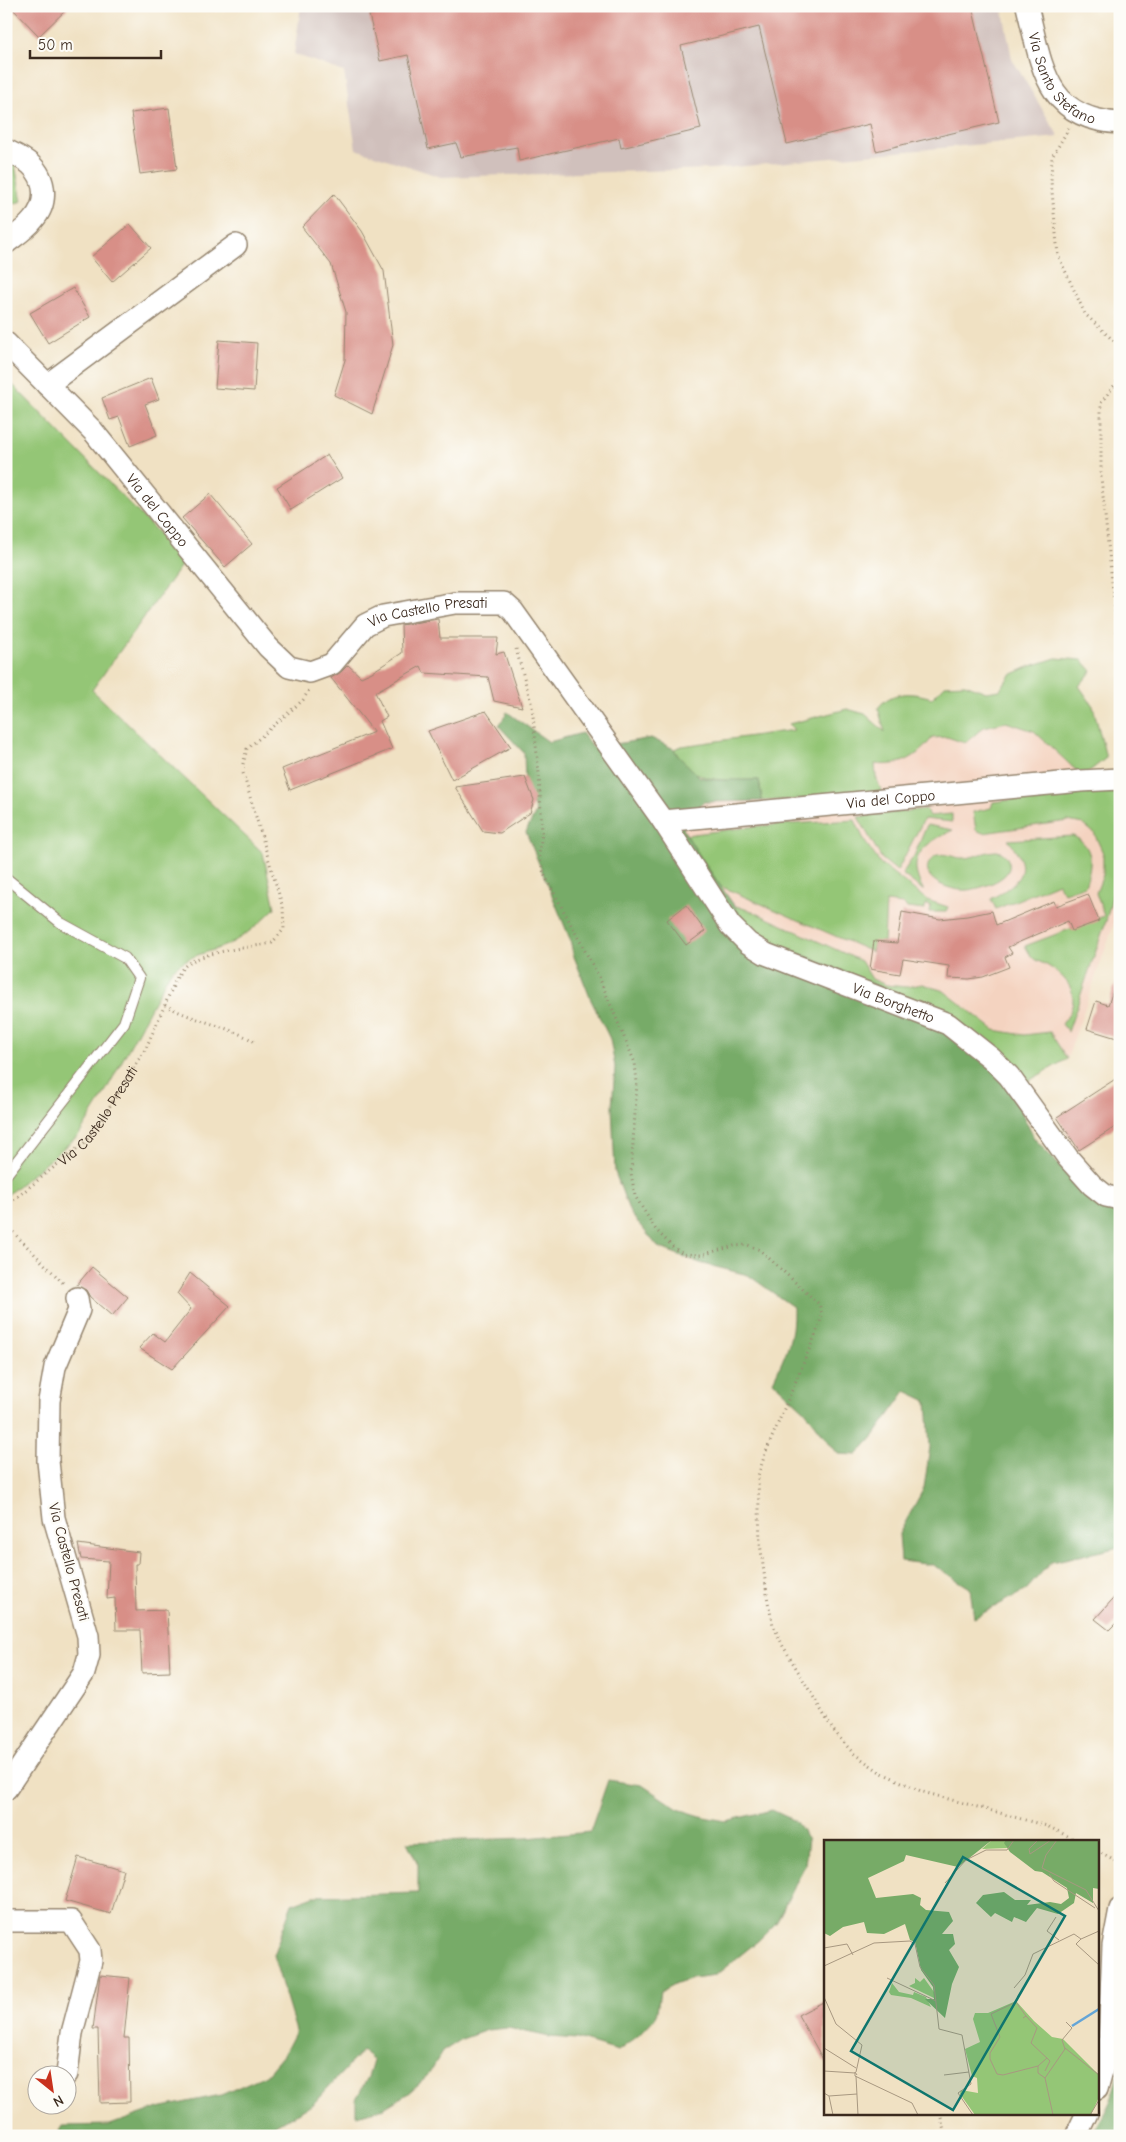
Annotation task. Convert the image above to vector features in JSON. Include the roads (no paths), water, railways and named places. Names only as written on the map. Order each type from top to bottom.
[{"type":"street","name":"Via Santo Stefano","points":[[1027,6],[1044,73],[1054,92],[1063,103],[1078,114],[1104,122],[1120,122]]},
{"type":"street","points":[[6,150],[28,162],[35,169],[45,189],[40,212],[30,224],[6,243]]},
{"type":"street","points":[[48,384],[236,245]]},
{"type":"street","name":"Via del Coppo","points":[[6,343],[93,431],[268,647],[289,667],[310,672]]},
{"type":"street","name":"Via Castello Presati","points":[[310,672],[332,664],[365,626],[383,616],[455,603],[504,603],[512,611],[663,821]]},
{"type":"street","name":"Via del Coppo","points":[[663,821],[1081,781],[1120,779]]},
{"type":"street","name":"Via Borghetto","points":[[663,821],[730,925],[748,942],[766,954],[948,1024],[991,1058],[1009,1076],[1062,1150],[1092,1185],[1106,1196],[1120,1199]]},
{"type":"street","name":"Via Castello Presati","points":[[6,1789],[84,1673],[89,1655],[88,1636],[54,1518],[48,1461],[49,1401],[55,1367],[78,1310],[77,1298]]},
{"type":"street","points":[[1098,2085],[1109,2045],[1113,1946],[1120,1909]]},
{"type":"street","points":[[6,1921],[71,1921],[90,1950],[91,1961],[72,2033],[68,2064]]},
{"type":"street","points":[[1076,2136],[1087,2114]]},
{"type":"lane","points":[[6,878],[61,923],[125,958],[139,978],[124,1023],[6,1175]]}]
